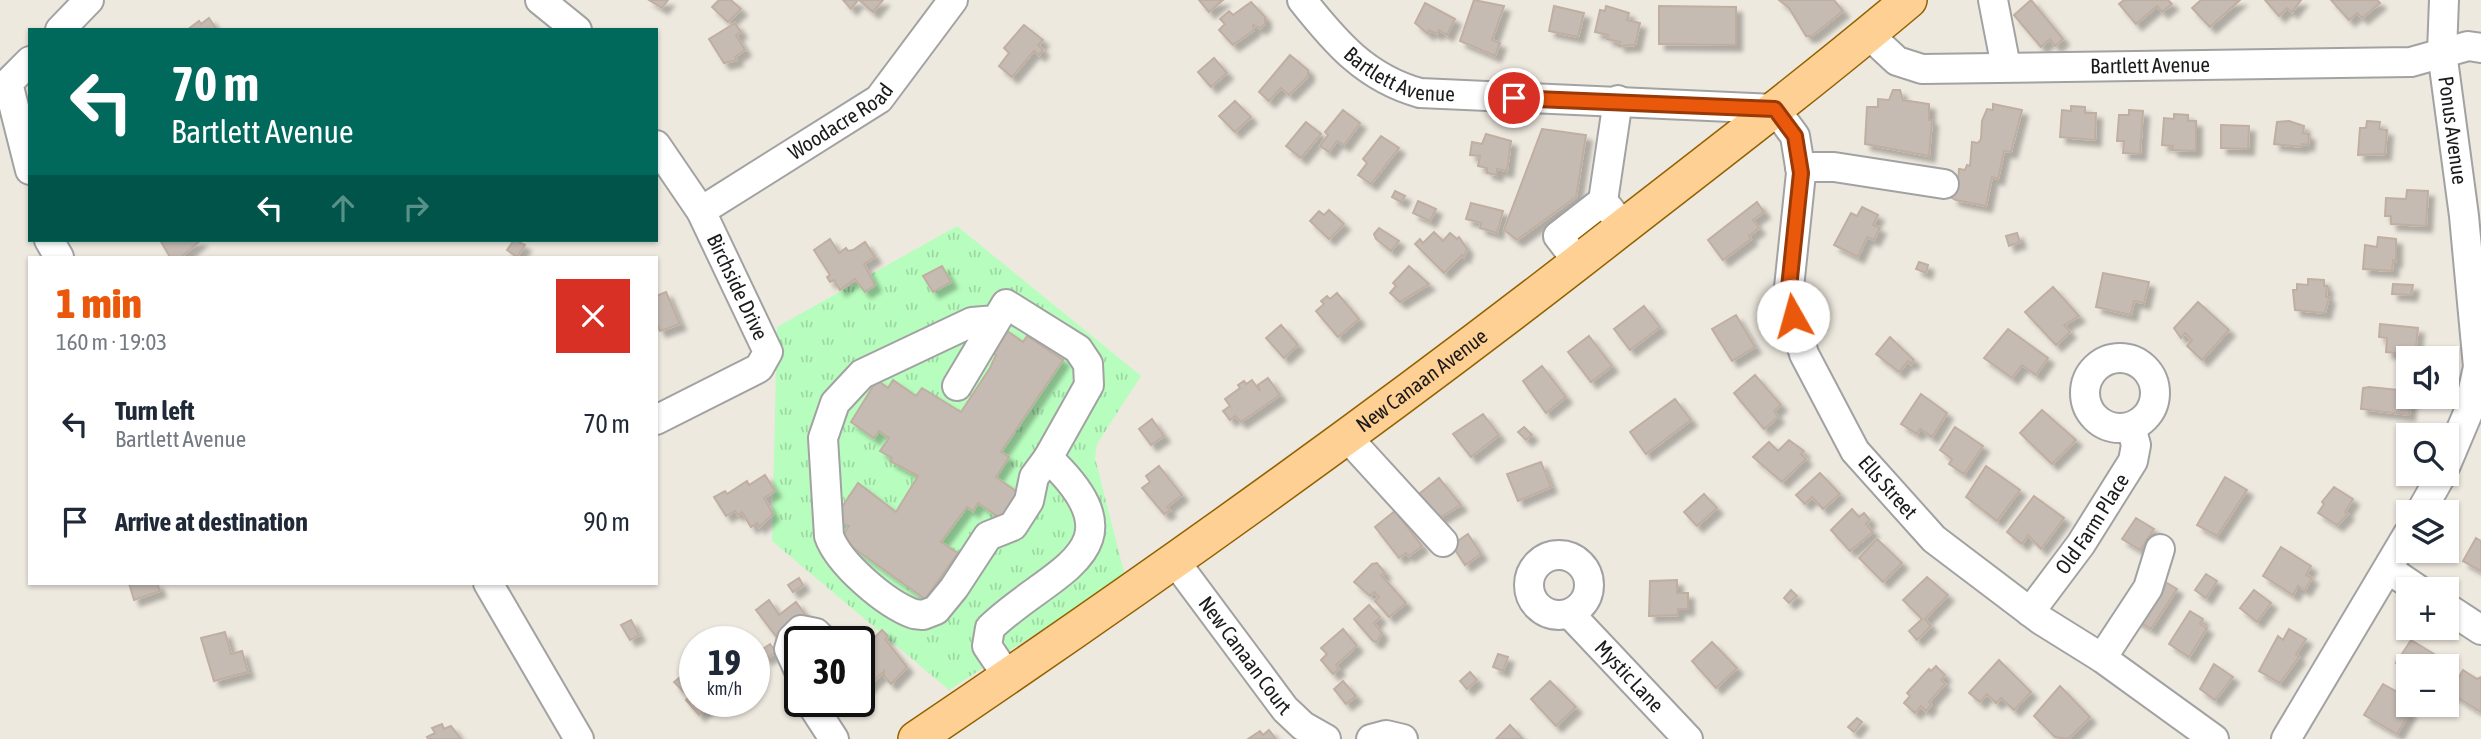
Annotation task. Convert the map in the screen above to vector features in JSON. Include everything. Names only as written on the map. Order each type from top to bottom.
[{"type":"main road","name":"New Canaan Avenue","points":[[916,739],[1009,677],[1346,436],[1578,262],[1614,214],[1775,109],[1909,0]]},
{"type":"street","points":[[62,28],[89,0]]},
{"type":"street","points":[[540,0],[575,28]]},
{"type":"street","name":"Woodacre Road","points":[[701,211],[879,99],[953,0]]},
{"type":"street","points":[[1993,0],[2006,67]]},
{"type":"street","name":"Ponus Avenue","points":[[2444,0],[2442,52],[2469,257],[2480,368],[2468,413],[2459,434]]},
{"type":"street","name":"Bartlett Avenue","points":[[1304,1],[1343,47],[1369,71],[1409,90],[1454,97],[1618,100],[1775,109]]},
{"type":"street","name":"Bartlett Avenue","points":[[1868,34],[1897,61],[1922,69],[2411,62],[2468,46],[2481,48]]},
{"type":"street","points":[[28,63],[8,83],[28,162]]},
{"type":"street","points":[[1614,214],[1618,100]]},
{"type":"street","name":"Ells Street","points":[[1775,109],[1795,136],[1800,167],[1800,208],[1788,297],[1811,366],[1856,451],[1934,538],[2030,612],[2102,659],[2214,739]]},
{"type":"street","name":"Birchside Drive","points":[[658,148],[701,211],[768,352],[759,368],[658,420]]},
{"type":"street","points":[[1800,167],[1834,167],[1944,184]]},
{"type":"street","points":[[957,386],[1006,304],[1071,343],[1088,364],[1090,379],[1086,393],[1034,477],[1029,501],[1013,526],[988,536],[954,589],[936,610],[923,615],[914,614],[899,606],[839,558],[829,536],[824,429],[835,403],[862,374],[972,323],[996,320]]},
{"type":"street","name":"Old Farm Place","points":[[2030,612],[2081,544],[2133,461],[2136,445],[2131,427]]},
{"type":"street","points":[[1346,436],[1443,542]]},
{"type":"street","points":[[1009,677],[987,646],[990,628],[1067,570],[1080,554],[1087,538],[1088,513],[1083,496],[1048,458]]},
{"type":"street","points":[[2102,659],[2148,588],[2157,567],[2160,549]]},
{"type":"street","points":[[2286,739],[2396,555]]},
{"type":"street","name":"New Canaan Court","points":[[1174,560],[1285,709],[1310,735]]},
{"type":"street","points":[[2388,569],[2400,577]]},
{"type":"street","points":[[489,585],[579,739]]},
{"type":"street","name":"Mystic Lane","points":[[1570,614],[1688,739]]},
{"type":"street","points":[[2459,616],[2481,630]]},
{"type":"street","points":[[820,717],[834,739]]},
{"type":"street","points":[[1371,739],[1386,735],[1403,739]]},
{"type":"green space","points":[[957,226],[1141,376],[1097,444],[1095,458],[1125,576],[949,690],[772,541],[777,327]]},
{"type":"building","points":[[649,0],[668,0],[662,8]]},
{"type":"building","points":[[719,0],[731,0],[741,9],[728,22],[712,7]]},
{"type":"building","points":[[843,0],[858,0],[851,9]]},
{"type":"building","points":[[859,0],[883,0],[873,12]]},
{"type":"building","points":[[1199,0],[1223,0],[1209,12]]},
{"type":"building","points":[[1474,0],[1504,6],[1492,40],[1500,43],[1495,56],[1460,41]]},
{"type":"building","points":[[1779,0],[1834,0],[1843,11],[1812,36],[1806,36],[1789,8]]},
{"type":"building","points":[[2031,0],[2063,39],[2055,46],[2050,39],[2041,47],[2014,15]]},
{"type":"building","points":[[2124,0],[2168,0],[2172,4],[2162,12],[2157,6],[2136,24],[2119,4]]},
{"type":"building","points":[[2201,0],[2240,0],[2210,27],[2192,8]]},
{"type":"building","points":[[2265,0],[2301,0],[2292,12],[2287,8],[2279,16]]},
{"type":"building","points":[[2331,0],[2377,0],[2380,3],[2362,18],[2357,13],[2349,20]]},
{"type":"building","points":[[1251,2],[1265,17],[1265,24],[1260,28],[1253,25],[1254,30],[1233,45],[1219,30],[1225,24],[1220,19],[1229,11],[1233,15]]},
{"type":"building","points":[[1425,3],[1455,19],[1447,35],[1439,30],[1437,34],[1429,30],[1428,34],[1415,23]]},
{"type":"building","points":[[1554,6],[1584,13],[1578,37],[1549,31]]},
{"type":"building","points":[[1606,6],[1629,13],[1627,20],[1640,23],[1635,45],[1619,46],[1620,42],[1607,39],[1608,35],[1595,32],[1600,10],[1605,11]]},
{"type":"building","points":[[1659,6],[1736,7],[1736,45],[1659,44]]},
{"type":"building","points":[[209,18],[216,28],[190,28],[199,21],[201,24]]},
{"type":"building","points":[[735,23],[741,32],[736,35],[745,50],[735,57],[737,60],[724,63],[709,39]]},
{"type":"building","points":[[1024,25],[1043,40],[1038,45],[1043,50],[1039,55],[1034,51],[1012,77],[999,66],[1009,53],[1004,48]]},
{"type":"building","points":[[1290,55],[1308,70],[1308,76],[1289,95],[1281,88],[1269,101],[1259,92]]},
{"type":"building","points":[[1214,58],[1227,73],[1211,87],[1198,72]]},
{"type":"building","points":[[1893,90],[1900,90],[1903,100],[1929,104],[1929,120],[1932,120],[1929,156],[1865,144],[1867,107],[1878,107],[1878,99],[1889,100]]},
{"type":"building","points":[[1235,101],[1251,117],[1235,132],[1219,116]]},
{"type":"building","points":[[1993,104],[2022,110],[2011,152],[2004,151],[1998,179],[1992,177],[1986,206],[1956,200],[1952,198],[1954,191],[1957,192],[1959,169],[1965,170],[1967,165],[1970,166],[1972,142],[1978,143],[1981,139],[1982,121],[1987,109],[1993,110]]},
{"type":"building","points":[[2071,106],[2085,107],[2085,113],[2096,113],[2095,140],[2060,137],[2062,110],[2071,111]]},
{"type":"building","points":[[1343,110],[1360,123],[1344,145],[1337,141],[1329,152],[1320,146],[1328,135],[1325,132]]},
{"type":"building","points":[[2129,110],[2143,111],[2140,154],[2123,153],[2124,141],[2117,141],[2119,115],[2129,115]]},
{"type":"building","points":[[2174,114],[2188,115],[2188,121],[2196,121],[2196,149],[2193,151],[2172,150],[2173,146],[2162,145],[2164,118],[2174,119]]},
{"type":"building","points":[[2289,121],[2304,126],[2303,133],[2309,134],[2308,145],[2302,144],[2302,147],[2274,144],[2277,122]]},
{"type":"building","points":[[2367,121],[2380,122],[2379,129],[2387,130],[2385,154],[2358,155],[2360,128],[2366,128]]},
{"type":"building","points":[[1306,122],[1321,134],[1301,158],[1286,146]]},
{"type":"building","points":[[2221,125],[2249,126],[2248,149],[2221,148]]},
{"type":"building","points":[[1542,129],[1586,135],[1576,197],[1517,240],[1504,230]]},
{"type":"building","points":[[1486,134],[1511,141],[1507,171],[1497,169],[1497,175],[1487,173],[1487,168],[1478,166],[1480,156],[1470,155],[1472,142],[1482,144]]},
{"type":"building","points":[[1381,136],[1399,148],[1371,184],[1358,175],[1367,163],[1363,159]]},
{"type":"building","points":[[2407,190],[2428,191],[2426,226],[2391,224],[2391,216],[2385,216],[2386,198],[2406,199]]},
{"type":"building","points":[[1395,191],[1405,196],[1401,202],[1392,197]]},
{"type":"building","points":[[1418,201],[1436,209],[1430,221],[1413,213]]},
{"type":"building","points":[[1757,202],[1764,212],[1753,220],[1759,228],[1749,236],[1751,239],[1723,260],[1708,240]]},
{"type":"building","points":[[1471,203],[1503,211],[1497,233],[1480,228],[1481,223],[1466,219]]},
{"type":"building","points":[[1862,207],[1878,215],[1873,225],[1880,228],[1874,240],[1867,237],[1858,257],[1834,245],[1851,213],[1857,216]]},
{"type":"building","points":[[1329,210],[1344,224],[1329,239],[1310,221],[1319,211],[1324,215]]},
{"type":"building","points":[[1379,228],[1399,241],[1391,251],[1376,239],[1374,234]]},
{"type":"building","points":[[1434,232],[1443,241],[1450,233],[1457,239],[1459,237],[1467,249],[1464,257],[1462,255],[1444,273],[1415,244],[1420,239],[1423,243]]},
{"type":"building","points":[[2017,233],[2020,242],[2009,246],[2006,236]]},
{"type":"building","points":[[2378,237],[2396,239],[2396,261],[2393,260],[2392,271],[2363,269],[2365,245],[2377,247]]},
{"type":"building","points":[[830,239],[839,253],[846,248],[848,251],[853,250],[865,242],[875,257],[864,264],[875,285],[865,292],[855,279],[840,290],[834,280],[830,282],[827,277],[830,275],[814,250]]},
{"type":"building","points":[[161,242],[199,242],[182,256],[169,256]]},
{"type":"building","points":[[513,242],[525,245],[518,256],[507,250]]},
{"type":"building","points":[[1919,262],[1928,265],[1926,273],[1916,269]]},
{"type":"building","points":[[942,266],[951,282],[933,292],[923,276]]},
{"type":"building","points":[[1409,266],[1429,284],[1400,302],[1390,293],[1396,286],[1393,283]]},
{"type":"building","points":[[2103,273],[2149,282],[2144,303],[2134,301],[2131,315],[2096,307]]},
{"type":"building","points":[[2308,279],[2324,280],[2324,286],[2327,286],[2326,297],[2329,297],[2325,313],[2295,310],[2293,290],[2297,290],[2297,284],[2308,285]]},
{"type":"building","points":[[2393,284],[2413,285],[2411,295],[2392,294]]},
{"type":"building","points":[[2053,287],[2079,316],[2064,325],[2070,332],[2056,345],[2025,312]]},
{"type":"building","points":[[666,292],[680,324],[660,331],[658,295]]},
{"type":"building","points":[[1337,293],[1359,319],[1338,337],[1316,311],[1324,304],[1321,301],[1327,296],[1330,299]]},
{"type":"building","points":[[2198,302],[2229,330],[2202,360],[2187,346],[2192,340],[2185,333],[2181,338],[2174,328]]},
{"type":"building","points":[[1644,306],[1660,327],[1630,350],[1614,329]]},
{"type":"building","points":[[1736,315],[1755,347],[1732,361],[1712,329]]},
{"type":"building","points":[[2380,324],[2418,328],[2416,346],[2396,346],[2396,353],[2386,352],[2387,338],[2379,337]]},
{"type":"building","points":[[1281,325],[1298,345],[1284,358],[1266,338]]},
{"type":"building","points":[[2008,329],[2048,358],[2036,375],[2022,365],[2012,378],[1984,358]]},
{"type":"building","points":[[1006,330],[1023,342],[1027,336],[1063,360],[1001,452],[1009,457],[996,477],[1020,494],[1003,520],[978,503],[973,511],[967,507],[941,542],[958,553],[925,599],[841,539],[849,526],[837,522],[836,516],[858,483],[896,512],[918,476],[890,461],[892,458],[880,451],[889,438],[879,431],[874,438],[851,422],[877,380],[888,388],[893,380],[916,396],[922,388],[961,412],[990,368],[996,355],[991,352]]},
{"type":"building","points":[[1589,336],[1612,366],[1591,382],[1568,352]]},
{"type":"building","points":[[1890,337],[1914,360],[1911,364],[1908,361],[1899,372],[1876,354]]},
{"type":"building","points":[[1542,366],[1566,397],[1546,413],[1523,381]]},
{"type":"building","points":[[1755,375],[1781,405],[1774,411],[1778,417],[1764,429],[1734,393]]},
{"type":"building","points":[[1268,378],[1280,395],[1241,422],[1235,416],[1230,420],[1223,411],[1230,406],[1225,399],[1240,388],[1238,385],[1244,381],[1246,384],[1252,380],[1260,391],[1258,385]]},
{"type":"building","points":[[2363,388],[2396,390],[2396,409],[2410,409],[2409,415],[2361,409]]},
{"type":"building","points":[[1921,394],[1947,413],[1932,437],[1920,429],[1917,434],[1901,424]]},
{"type":"building","points":[[1675,399],[1691,420],[1646,454],[1630,432]]},
{"type":"building","points":[[2042,410],[2076,440],[2052,464],[2020,433]]},
{"type":"building","points":[[1483,414],[1499,435],[1471,457],[1453,434]]},
{"type":"building","points":[[1152,419],[1164,436],[1151,445],[1139,429]]},
{"type":"building","points":[[1524,427],[1532,435],[1526,440],[1518,432]]},
{"type":"building","points":[[1955,427],[1983,446],[1964,474],[1949,464],[1952,459],[1940,450]]},
{"type":"building","points":[[1789,440],[1804,451],[1801,454],[1806,459],[1782,482],[1753,457],[1769,442],[1778,451]]},
{"type":"building","points":[[1541,462],[1551,487],[1518,501],[1507,474]]},
{"type":"building","points":[[1159,466],[1182,495],[1167,507],[1170,511],[1164,514],[1142,488],[1150,482],[1146,476]]},
{"type":"building","points":[[1986,466],[2020,490],[1997,521],[1966,497]]},
{"type":"building","points":[[1820,473],[1840,494],[1823,509],[1812,497],[1805,504],[1796,495]]},
{"type":"building","points":[[765,475],[775,491],[764,498],[773,514],[759,527],[757,523],[751,527],[742,512],[738,515],[735,511],[726,516],[714,497],[725,491],[727,494],[747,481],[749,485]]},
{"type":"building","points":[[2225,477],[2247,490],[2217,536],[2197,525]]},
{"type":"building","points":[[1439,478],[1461,505],[1439,518],[1419,494]]},
{"type":"building","points":[[2334,487],[2353,499],[2345,512],[2348,514],[2337,525],[2318,513],[2324,504],[2322,502]]},
{"type":"building","points":[[1704,494],[1717,508],[1697,526],[1684,512]]},
{"type":"building","points":[[2034,496],[2064,518],[2041,549],[2028,535],[2022,544],[2007,532]]},
{"type":"building","points":[[1852,509],[1859,517],[1864,513],[1870,520],[1866,524],[1873,532],[1850,551],[1831,530]]},
{"type":"building","points":[[1395,511],[1422,546],[1409,556],[1406,553],[1399,558],[1375,527]]},
{"type":"building","points":[[2136,518],[2154,529],[2140,550],[2122,539]]},
{"type":"building","points":[[1468,534],[1481,554],[1465,565],[1452,545]]},
{"type":"building","points":[[2476,538],[2481,541],[2481,571],[2463,561]]},
{"type":"building","points":[[1877,539],[1902,563],[1883,582],[1859,558]]},
{"type":"building","points":[[2281,547],[2311,566],[2306,575],[2312,578],[2305,590],[2298,586],[2293,595],[2263,576]]},
{"type":"building","points":[[1377,563],[1385,573],[1381,575],[1406,603],[1389,617],[1375,601],[1379,597],[1374,592],[1370,596],[1354,582],[1372,564]]},
{"type":"building","points":[[2206,574],[2217,581],[2206,598],[2195,590]]},
{"type":"building","points":[[1927,577],[1948,595],[1925,619],[1931,626],[1917,640],[1909,631],[1922,619],[1903,600]]},
{"type":"building","points":[[2157,577],[2177,589],[2151,629],[2132,618]]},
{"type":"building","points":[[799,578],[803,585],[793,592],[788,585]]},
{"type":"building","points":[[1677,580],[1677,593],[1688,593],[1688,609],[1678,609],[1678,615],[1649,616],[1650,581]]},
{"type":"building","points":[[130,585],[158,585],[160,591],[134,600]]},
{"type":"building","points":[[1791,590],[1797,596],[1789,603],[1784,598]]},
{"type":"building","points":[[2254,590],[2271,603],[2257,622],[2240,608]]},
{"type":"building","points":[[769,600],[779,615],[796,602],[807,617],[795,626],[784,626],[784,634],[778,639],[756,610]]},
{"type":"building","points":[[1369,605],[1380,617],[1374,623],[1382,633],[1377,642],[1373,641],[1354,619]]},
{"type":"building","points":[[2190,611],[2203,619],[2200,624],[2207,628],[2189,657],[2169,644]]},
{"type":"building","points":[[631,620],[639,635],[630,640],[621,625]]},
{"type":"building","points":[[1343,629],[1357,646],[1336,665],[1339,669],[1333,674],[1321,660],[1327,654],[1321,648]]},
{"type":"building","points":[[2289,629],[2306,639],[2296,654],[2299,657],[2280,683],[2259,671],[2278,636],[2283,640]]},
{"type":"building","points":[[882,630],[888,636],[885,639],[907,667],[891,684],[884,676],[884,671],[875,680],[875,637]]},
{"type":"building","points":[[225,632],[231,654],[242,651],[248,672],[214,681],[201,638]]},
{"type":"building","points":[[2411,640],[2434,654],[2402,654]]},
{"type":"building","points":[[1712,642],[1737,668],[1716,688],[1692,661]]},
{"type":"building","points":[[770,644],[776,652],[770,656]]},
{"type":"building","points":[[1498,654],[1508,657],[1503,671],[1493,667]]},
{"type":"building","points":[[1999,660],[2031,692],[2014,710],[2001,698],[1996,703],[1987,694],[1980,702],[1969,693]]},
{"type":"building","points":[[2214,664],[2233,677],[2215,700],[2200,689]]},
{"type":"building","points":[[1936,666],[1945,675],[1941,680],[1945,684],[1929,702],[1931,705],[1926,711],[1921,706],[1915,713],[1904,703],[1910,696],[1907,693],[1929,669],[1931,671]]},
{"type":"building","points":[[2463,670],[2477,679],[2481,677],[2481,712],[2459,699],[2459,677]]},
{"type":"building","points":[[1470,672],[1477,680],[1467,689],[1460,681]]},
{"type":"building","points":[[1343,681],[1356,696],[1346,704],[1334,689]]},
{"type":"building","points":[[1550,681],[1576,707],[1556,726],[1531,699]]},
{"type":"building","points":[[2383,684],[2396,691],[2396,717],[2407,717],[2397,734],[2364,715]]},
{"type":"building","points":[[2060,686],[2090,717],[2068,739],[2055,737],[2034,716]]},
{"type":"building","points":[[1857,718],[1862,722],[1854,732],[1848,727]]},
{"type":"building","points":[[442,724],[444,729],[451,726],[461,739],[428,739],[427,737],[435,733],[432,728]]},
{"type":"building","points":[[1510,725],[1523,739],[1496,739]]},
{"type":"building","points":[[1269,730],[1276,739],[1248,739],[1260,731],[1263,735]]},
{"type":"route","points":[[1514,98],[1618,100],[1775,109],[1795,136],[1801,173],[1800,208],[1791,255],[1788,297],[1793,316]]}]
